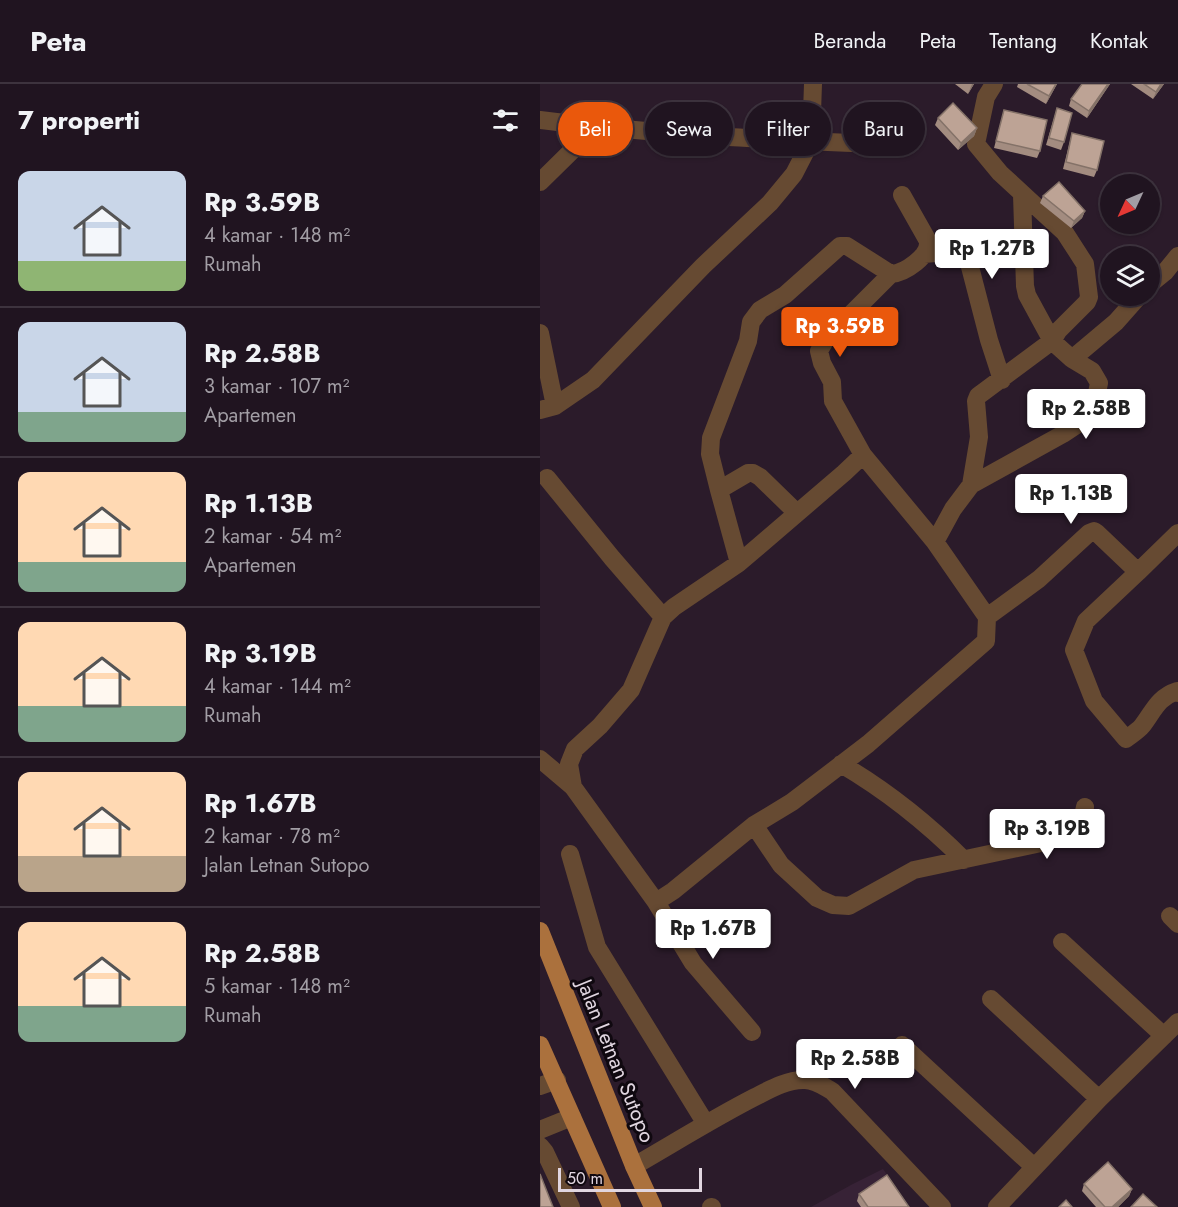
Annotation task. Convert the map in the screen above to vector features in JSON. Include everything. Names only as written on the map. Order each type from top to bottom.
[{"type":"main road","name":"Jalan Letnan Sutopo","points":[[540,931],[634,1166],[653,1207]]},
{"type":"main road","points":[[540,1045],[548,1083],[572,1117],[612,1207]]},
{"type":"street","points":[[812,102],[813,84]]},
{"type":"street","points":[[971,485],[979,437],[976,401],[978,396],[1052,341],[1089,297],[1085,264],[1065,233],[1022,195],[988,160],[976,144],[986,97],[994,84]]},
{"type":"street","points":[[540,120],[558,122]]},
{"type":"street","points":[[633,129],[745,137]]},
{"type":"street","points":[[540,182],[566,156]]},
{"type":"street","points":[[540,333],[547,408],[593,380],[703,266],[770,203],[794,174],[803,156]]},
{"type":"street","points":[[739,563],[710,454],[711,438],[748,341],[751,322],[760,310],[784,295],[840,246],[847,246],[891,274],[898,274],[924,254],[928,249],[928,241],[902,195]]},
{"type":"street","points":[[935,542],[953,509],[971,485],[1053,440],[1084,420],[1095,403],[1099,383],[1092,371],[1072,359],[1052,341],[1027,295],[1022,195]]},
{"type":"street","points":[[924,254],[960,253],[969,263],[988,340],[1002,380]]},
{"type":"street","points":[[1160,276],[1178,256]]},
{"type":"street","points":[[656,902],[673,891],[754,825],[792,802],[868,744],[986,641],[987,617],[935,542],[863,455],[833,401],[832,382],[822,363],[819,351],[826,339],[891,274]]},
{"type":"street","points":[[1072,359],[1116,322],[1130,306]]},
{"type":"street","points":[[573,787],[569,764],[571,756],[631,690],[663,617],[690,595],[739,563],[863,455]]},
{"type":"street","points":[[719,490],[748,473],[753,473],[797,513]]},
{"type":"street","points":[[547,478],[663,617]]},
{"type":"street","points":[[987,617],[1039,579],[1094,531],[1138,572]]},
{"type":"street","points":[[1178,533],[1086,621],[1074,650],[1094,701],[1126,739],[1141,728],[1152,709],[1166,694],[1177,691],[1178,693]]},
{"type":"street","points":[[540,759],[573,787],[656,902],[693,963],[752,1032]]},
{"type":"street","points":[[841,764],[906,807],[964,860]]},
{"type":"street","points":[[754,825],[781,865],[816,898],[833,905],[849,906],[914,870],[1041,843],[1072,831],[1082,820],[1085,807]]},
{"type":"street","points":[[570,854],[597,947],[706,1124]]},
{"type":"street","points":[[1062,942],[1164,1036]]},
{"type":"street","points":[[991,999],[1099,1099]]},
{"type":"street","points":[[997,1207],[1099,1099],[1178,1022]]},
{"type":"street","points":[[902,1045],[1034,1167]]},
{"type":"street","points":[[634,1166],[772,1089],[796,1080],[814,1081],[832,1091],[942,1207]]},
{"type":"street","points":[[540,1130],[572,1117]]},
{"type":"street","points":[[540,1146],[571,1207]]},
{"type":"shaded area","points":[[883,1169],[910,1207],[811,1207],[851,1185]]},
{"type":"building","points":[[1027,84],[1056,84],[1049,96]]},
{"type":"building","points":[[1082,84],[1108,84],[1089,111],[1071,99]]},
{"type":"building","points":[[1144,84],[1161,84],[1156,92]]},
{"type":"building","points":[[953,103],[977,128],[961,143],[938,118]]},
{"type":"building","points":[[1057,108],[1072,113],[1064,142],[1049,138]]},
{"type":"building","points":[[1004,110],[1047,120],[1040,151],[996,141]]},
{"type":"building","points":[[1072,133],[1104,141],[1097,170],[1066,162]]},
{"type":"building","points":[[1059,182],[1085,211],[1074,221],[1043,196]]},
{"type":"building","points":[[1108,1162],[1132,1189],[1112,1207],[1105,1207],[1084,1184]]},
{"type":"building","points":[[540,1174],[553,1207],[540,1207]]},
{"type":"building","points":[[887,1175],[909,1207],[868,1207],[859,1194]]},
{"type":"building","points":[[1143,1194],[1157,1207],[1131,1207]]},
{"type":"building","points":[[1066,1200],[1072,1207],[1059,1207]]}]
